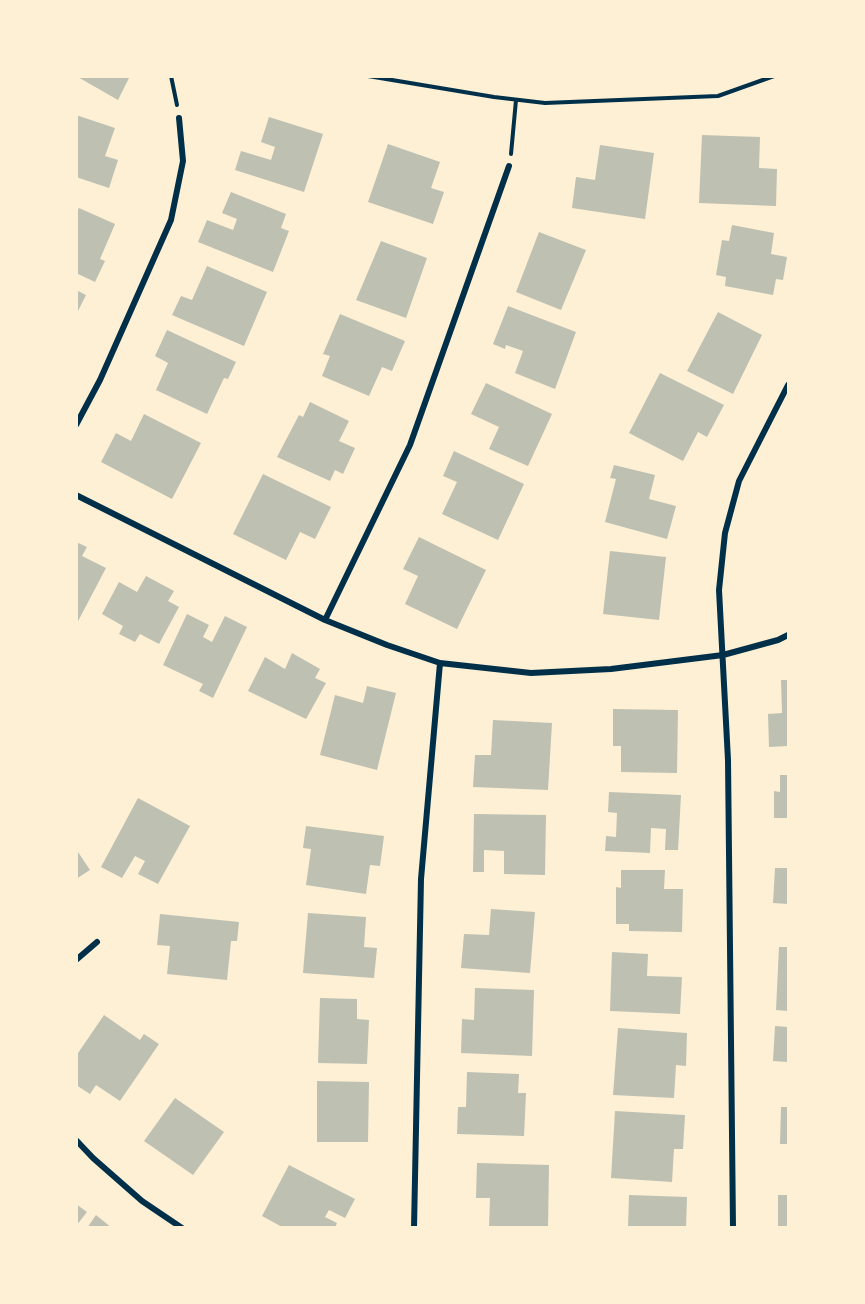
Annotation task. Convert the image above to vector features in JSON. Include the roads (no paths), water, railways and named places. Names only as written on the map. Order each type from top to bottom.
[{"type":"street","points":[[76,425],[100,380],[171,220],[183,161],[179,118]]},
{"type":"street","points":[[325,620],[410,446],[510,166]]},
{"type":"street","points":[[733,1227],[728,760],[718,590],[725,533],[739,481],[789,385]]},
{"type":"street","points":[[76,495],[325,620],[440,663],[531,673],[611,669],[723,655],[789,635]]},
{"type":"street","points":[[414,1227],[421,879],[440,663]]},
{"type":"street","points":[[76,960],[97,942]]},
{"type":"street","points":[[76,1140],[142,1201],[182,1227]]}]
